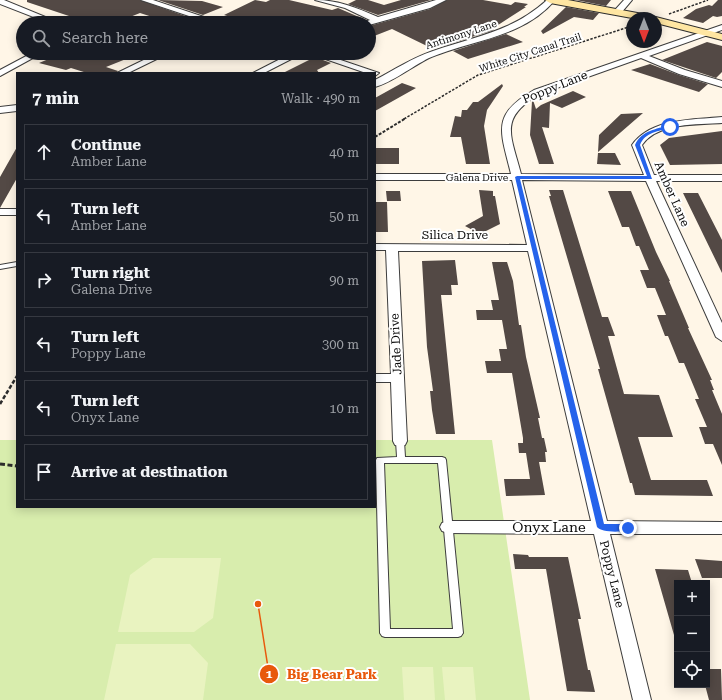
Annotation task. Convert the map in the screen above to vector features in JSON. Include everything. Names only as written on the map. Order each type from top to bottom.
[{"type":"main road","points":[[551,0],[626,13]]},
{"type":"main road","points":[[662,21],[722,37]]},
{"type":"street","points":[[145,0],[196,16]]},
{"type":"street","points":[[319,0],[347,6],[368,16]]},
{"type":"street","points":[[377,20],[427,6],[442,0]]},
{"type":"street","name":"Antimony Lane","points":[[376,83],[422,58],[520,25],[540,12],[551,0]]},
{"type":"street","points":[[618,11],[628,0]]},
{"type":"street","points":[[0,2],[37,16]]},
{"type":"street","name":"Poppy Lane","points":[[642,700],[505,123],[507,116],[514,106],[526,97],[537,92],[722,27]]},
{"type":"street","points":[[640,55],[682,72],[722,84]]},
{"type":"street","points":[[0,72],[24,60]]},
{"type":"street","points":[[124,72],[150,60]]},
{"type":"street","points":[[259,72],[284,60]]},
{"type":"street","points":[[334,60],[372,72]]},
{"type":"street","points":[[376,73],[388,77]]},
{"type":"street","points":[[0,110],[16,108]]},
{"type":"street","name":"Amber Lane","points":[[722,120],[670,127],[646,134],[640,139],[637,145],[650,178],[722,337]]},
{"type":"street","name":"Galena Drive","points":[[376,177],[722,178]]},
{"type":"street","points":[[0,212],[16,212]]},
{"type":"street","name":"Silica Drive","points":[[376,247],[534,248]]},
{"type":"street","name":"Jade Drive","points":[[392,247],[400,441]]},
{"type":"street","points":[[376,378],[398,378]]},
{"type":"street","name":"Onyx Lane","points":[[448,527],[722,528]]},
{"type":"lane","points":[[0,266],[16,264]]},
{"type":"lane","points":[[400,441],[401,460]]},
{"type":"lane","points":[[380,460],[442,460],[448,527],[458,633],[385,633],[380,460]]},
{"type":"path","points":[[668,15],[708,0]]},
{"type":"path","name":"White City Canal Trail","points":[[376,136],[478,75],[626,28]]},
{"type":"path","points":[[0,404],[16,378]]},
{"type":"path","points":[[0,464],[16,466]]},
{"type":"green space","points":[[0,440],[16,440],[16,508],[376,508],[376,440],[492,440],[530,700],[0,700]]},
{"type":"green space","points":[[153,558],[221,558],[213,618],[194,632],[118,632],[130,575]]},
{"type":"green space","points":[[116,644],[190,644],[208,663],[203,700],[104,700]]},
{"type":"green space","points":[[402,667],[433,667],[435,700],[404,700]]},
{"type":"green space","points":[[442,667],[473,667],[476,700],[445,700]]},
{"type":"building","points":[[27,0],[140,0],[185,16],[149,16],[140,13],[132,16],[69,16],[27,2]]},
{"type":"building","points":[[158,0],[202,1],[223,7],[203,15]]},
{"type":"building","points":[[255,0],[266,2],[270,0],[289,0],[332,10],[338,8],[357,16],[227,16],[224,15]]},
{"type":"building","points":[[356,0],[368,0],[384,5],[401,0],[431,0],[378,15],[348,4]]},
{"type":"building","points":[[447,0],[483,0],[511,5],[515,2],[528,4],[524,7],[526,7],[495,27],[494,25],[489,27],[494,30],[443,46],[436,43],[427,46],[392,29],[376,35],[376,24],[430,9]]},
{"type":"building","points":[[576,0],[611,0],[606,6]]},
{"type":"building","points":[[718,0],[722,0],[722,16],[713,16],[703,23],[683,18],[696,9],[709,5],[712,6]]},
{"type":"building","points":[[566,7],[599,13],[593,20],[574,17],[543,34],[541,31]]},
{"type":"building","points":[[506,34],[523,42],[468,59],[453,51]]},
{"type":"building","points":[[707,42],[722,46],[722,72],[716,78],[662,60]]},
{"type":"building","points":[[46,60],[124,60],[106,67],[118,71],[117,72],[84,72],[71,68],[66,70],[39,63]]},
{"type":"building","points":[[309,60],[323,60],[331,63],[317,70],[318,72],[285,72]]},
{"type":"building","points":[[650,64],[708,84],[699,92],[631,70]]},
{"type":"building","points":[[402,83],[416,88],[376,110],[376,97]]},
{"type":"building","points":[[502,84],[503,86],[487,110],[484,126],[490,164],[466,164],[461,137],[450,137],[455,116],[461,117],[462,110],[467,110],[473,102],[478,102]]},
{"type":"building","points":[[573,91],[586,97],[562,108],[550,103],[549,128],[542,127],[554,164],[539,164],[530,135],[532,101],[533,100],[536,109],[541,105]]},
{"type":"building","points":[[643,113],[598,152],[599,135],[621,114]]},
{"type":"building","points":[[722,131],[722,164],[670,165],[660,145],[669,138]]},
{"type":"building","points":[[376,148],[399,148],[399,164],[376,164]]},
{"type":"building","points":[[16,149],[16,180],[0,208],[0,177]]},
{"type":"building","points":[[598,153],[615,153],[621,165],[597,164]]},
{"type":"building","points":[[479,190],[493,191],[500,224],[480,234],[465,226],[483,216]]},
{"type":"building","points":[[549,190],[563,190],[602,317],[608,317],[615,336],[608,336],[624,394],[659,395],[673,437],[638,437],[651,480],[707,480],[713,496],[635,495],[632,483],[630,483],[598,369],[600,369],[549,196],[551,196]]},
{"type":"building","points":[[386,191],[400,191],[401,201],[387,201]]},
{"type":"building","points":[[608,191],[631,191],[656,252],[670,281],[688,328],[712,380],[710,380],[714,390],[712,390],[722,414],[722,465],[713,444],[705,444],[699,427],[707,427],[695,399],[699,399],[684,363],[679,363],[668,336],[665,336],[657,315],[666,315],[655,288],[647,288],[640,270],[649,270],[639,246],[636,246],[629,227],[622,227]]},
{"type":"building","points":[[683,193],[698,193],[722,240],[722,273]]},
{"type":"building","points":[[376,202],[387,202],[388,232],[376,232]]},
{"type":"building","points":[[455,260],[458,285],[451,285],[452,295],[441,295],[455,434],[436,434],[430,391],[433,391],[427,347],[422,261]]},
{"type":"building","points":[[492,262],[507,262],[513,281],[519,325],[521,325],[526,357],[540,418],[538,418],[542,438],[544,438],[547,452],[545,452],[546,462],[539,462],[545,495],[506,496],[504,479],[530,479],[526,453],[519,453],[518,443],[523,443],[523,438],[512,373],[487,373],[485,361],[501,361],[499,349],[507,349],[502,320],[477,320],[476,310],[493,310],[491,300],[499,300]]},
{"type":"building","points":[[513,554],[528,555],[529,557],[568,557],[581,619],[578,619],[588,670],[590,670],[595,692],[567,691],[546,569],[515,569]]},
{"type":"building","points":[[695,559],[722,561],[722,578],[702,578]]},
{"type":"building","points":[[655,569],[688,570],[691,580],[674,580],[674,635]]},
{"type":"building","points":[[710,669],[721,669],[722,700],[709,700],[706,688],[710,688]]},
{"type":"place","name":"Big Bear Park","points":[[258,604]]},
{"type":"route","points":[[628,528],[601,527],[517,177],[650,178],[637,145],[640,139],[646,134],[670,127]]}]
